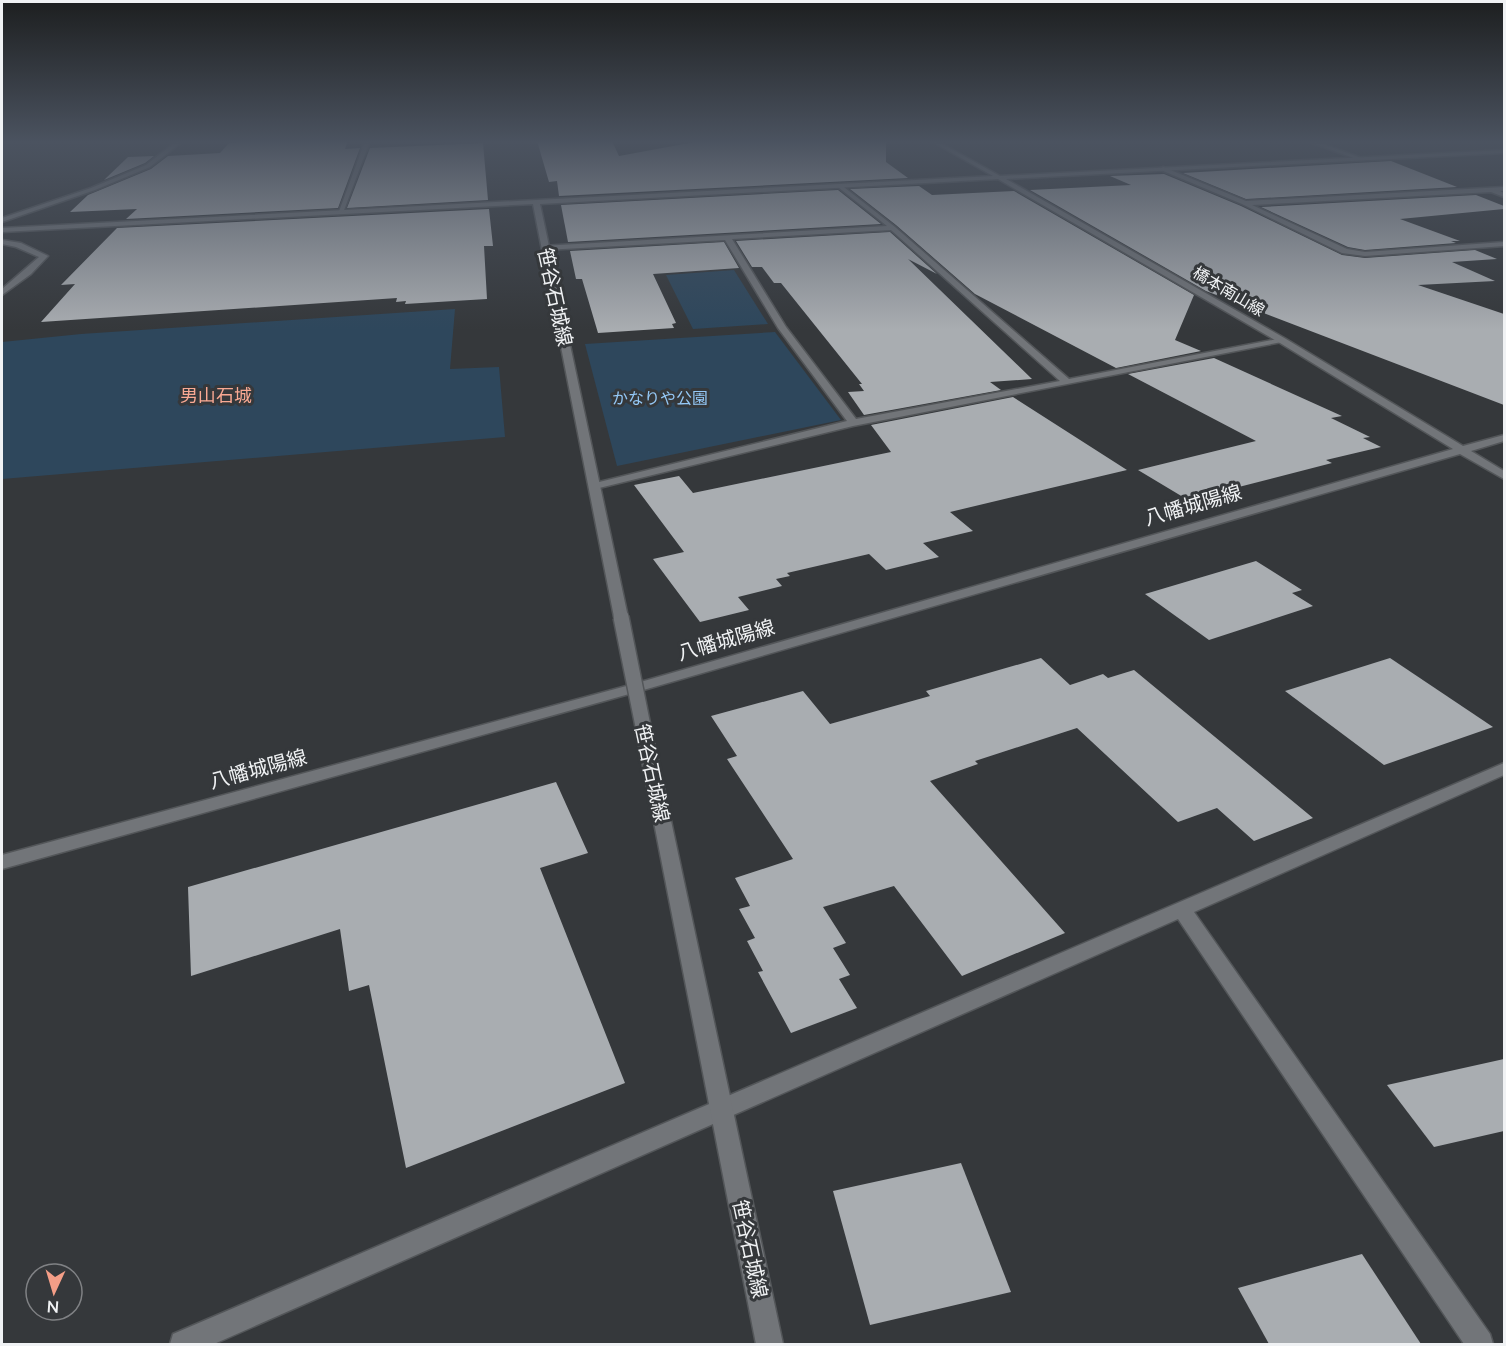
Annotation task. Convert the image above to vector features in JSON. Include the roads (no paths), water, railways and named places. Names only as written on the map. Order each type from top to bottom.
[{"type":"street","points":[[2,220],[50,204]]},
{"type":"street","points":[[340,213],[344,204]]},
{"type":"street","points":[[2,230],[490,204]]},
{"type":"street","name":"笹谷石城線","points":[[537,204],[770,1344]]},
{"type":"street","points":[[862,204],[893,228],[1067,382]]},
{"type":"street","name":"橋本南山線","points":[[1047,204],[1283,341],[1504,476]]},
{"type":"street","points":[[1247,204],[1345,251],[1365,254],[1504,244]]},
{"type":"street","points":[[545,248],[893,228]]},
{"type":"street","points":[[727,237],[782,328],[853,423]]},
{"type":"street","points":[[2,242],[18,245],[44,256],[2,293]]},
{"type":"street","points":[[595,486],[853,423],[1283,341]]},
{"type":"street","name":"八幡城陽線","points":[[2,862],[635,688],[1504,438]]},
{"type":"street","points":[[183,1344],[1504,770]]},
{"type":"street","points":[[1182,910],[1480,1344]]},
{"type":"district","name":"男山石城","points":[[216,396]]},
{"type":"park label","name":"かなりや公園","points":[[660,398]]}]
